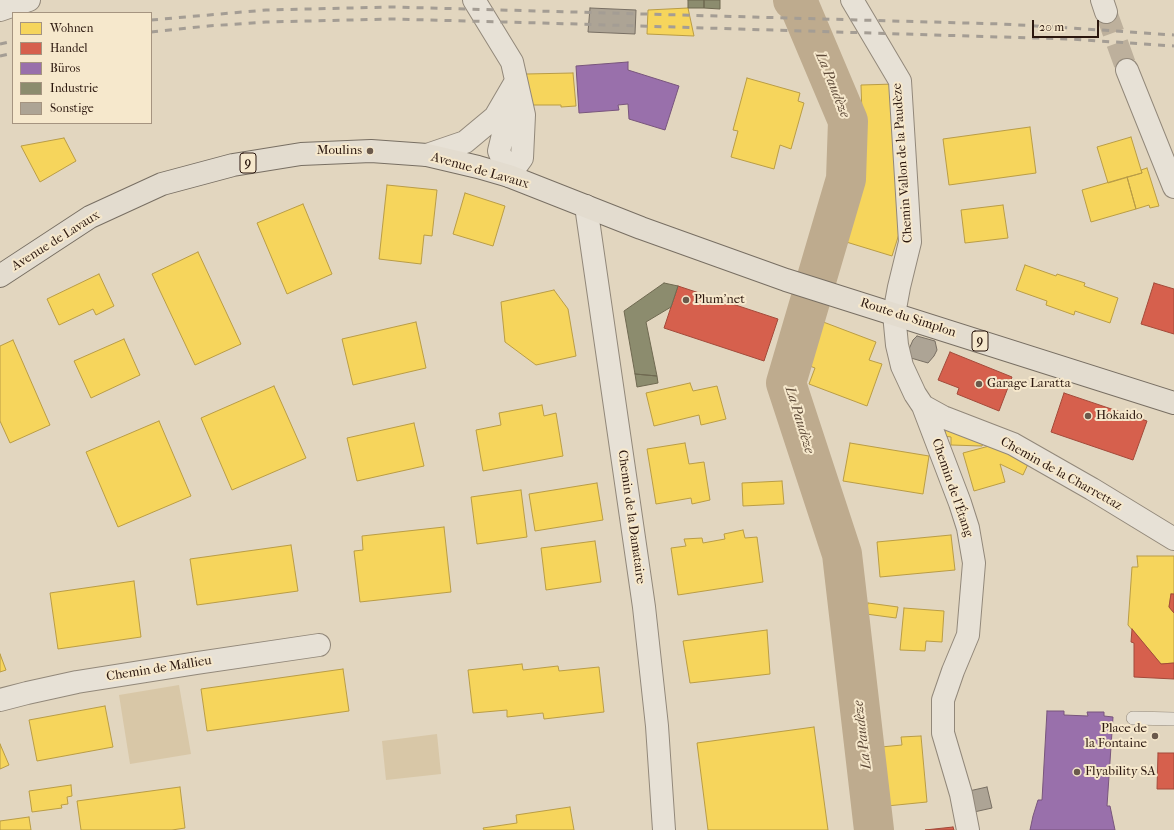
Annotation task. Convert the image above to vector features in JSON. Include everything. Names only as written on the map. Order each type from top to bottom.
[{"type":"main road","name":"Avenue de Lavaux","points":[[0,276],[90,217],[162,184],[233,165],[301,154],[371,151],[426,155],[509,176],[640,228],[786,280],[825,292]]},
{"type":"main road","name":"Route du Simplon","points":[[825,292],[1174,403]]},
{"type":"street","points":[[0,10],[29,0]]},
{"type":"street","points":[[474,0],[512,62],[516,81],[499,151],[509,176]]},
{"type":"street","name":"Chemin Vallon de la Paudèze","points":[[852,0],[900,81],[910,242],[894,314]]},
{"type":"street","points":[[1127,70],[1174,186]]},
{"type":"street","points":[[426,155],[465,142],[495,117],[516,81]]},
{"type":"street","name":"Chemin de la Damataire","points":[[586,206],[644,607],[657,726],[664,830]]},
{"type":"street","name":"Chemin de l'Étang","points":[[894,314],[897,345],[902,366],[915,394],[923,406],[968,528],[974,563],[968,635],[943,700],[943,733],[961,794],[968,830]]},
{"type":"street","name":"Chemin de la Charrettaz","points":[[923,406],[943,417],[1013,444],[1174,539]]},
{"type":"street","name":"Chemin de Mallieu","points":[[0,700],[27,692],[77,682],[319,645]]},
{"type":"lane","points":[[1133,718],[1174,719]]},
{"type":"shaded area","points":[[179,685],[191,754],[130,764],[119,695]]},
{"type":"shaded area","points":[[437,734],[441,774],[386,780],[382,741]]},
{"type":"building: Wohnen","points":[[688,8],[694,36],[647,34],[648,10]]},
{"type":"building: Wohnen","points":[[573,73],[576,106],[561,107],[561,105],[532,105],[526,74]]},
{"type":"building: Wohnen","points":[[747,78],[800,93],[798,101],[804,103],[791,149],[780,145],[774,169],[731,157],[738,131],[733,130]]},
{"type":"building: Wohnen","points":[[895,84],[899,234],[892,256],[843,241],[864,175],[861,85]]},
{"type":"building: Wohnen","points":[[1030,127],[1036,173],[949,185],[943,139]]},
{"type":"building: Wohnen","points":[[1131,137],[1142,173],[1108,183],[1097,147]]},
{"type":"building: Wohnen","points":[[64,138],[76,161],[40,182],[21,146]]},
{"type":"building: Wohnen","points":[[1147,168],[1159,206],[1150,208],[1149,205],[1136,209],[1127,177],[1142,173],[1141,170]]},
{"type":"building: Wohnen","points":[[1127,177],[1136,209],[1091,222],[1082,190]]},
{"type":"building: Wohnen","points":[[387,185],[437,190],[432,236],[424,235],[421,264],[379,259]]},
{"type":"building: Wohnen","points":[[465,193],[505,206],[493,246],[453,234]]},
{"type":"building: Wohnen","points":[[303,204],[332,274],[287,294],[257,223]]},
{"type":"building: Wohnen","points":[[1003,205],[1008,238],[965,243],[961,210]]},
{"type":"building: Wohnen","points":[[198,252],[241,344],[195,365],[152,274]]},
{"type":"building: Wohnen","points":[[1025,265],[1056,276],[1057,274],[1085,283],[1084,286],[1118,298],[1110,323],[1075,311],[1074,315],[1046,305],[1047,301],[1016,290]]},
{"type":"building: Wohnen","points":[[99,274],[114,306],[96,315],[93,309],[59,325],[47,299]]},
{"type":"building: Wohnen","points":[[554,290],[568,309],[576,356],[536,365],[505,342],[501,302]]},
{"type":"building: Wohnen","points":[[818,320],[876,342],[869,360],[882,364],[867,406],[809,384],[815,368],[802,363]]},
{"type":"building: Wohnen","points":[[416,322],[426,368],[353,385],[342,339]]},
{"type":"building: Wohnen","points":[[124,339],[140,375],[91,398],[74,361]]},
{"type":"building: Wohnen","points":[[13,340],[50,425],[10,443],[0,421],[0,346]]},
{"type":"building: Wohnen","points":[[690,383],[693,391],[717,386],[726,419],[701,425],[699,415],[654,426],[646,393]]},
{"type":"building: Wohnen","points":[[274,386],[306,458],[232,490],[201,418]]},
{"type":"building: Wohnen","points":[[542,405],[544,416],[556,413],[563,456],[483,471],[476,430],[501,425],[499,413]]},
{"type":"building: Wohnen","points":[[159,421],[191,496],[118,527],[86,452]]},
{"type":"building: Wohnen","points":[[414,423],[424,466],[357,481],[347,438]]},
{"type":"building: Wohnen","points":[[946,428],[984,442],[982,446],[951,445],[951,437],[944,436]]},
{"type":"building: Wohnen","points":[[685,443],[689,464],[704,462],[710,500],[692,504],[691,498],[656,504],[647,449]]},
{"type":"building: Wohnen","points":[[850,443],[929,456],[923,494],[843,481]]},
{"type":"building: Wohnen","points":[[993,445],[1029,462],[1023,475],[1000,464],[1005,482],[974,491],[963,453]]},
{"type":"building: Wohnen","points":[[782,481],[784,504],[743,506],[742,483]]},
{"type":"building: Wohnen","points":[[597,483],[603,520],[535,531],[529,494]]},
{"type":"building: Wohnen","points":[[521,490],[527,537],[477,544],[471,497]]},
{"type":"building: Wohnen","points":[[444,527],[451,592],[360,602],[354,551],[363,550],[362,536]]},
{"type":"building: Wohnen","points":[[743,530],[745,538],[757,537],[763,582],[678,595],[671,548],[686,546],[684,539],[702,538],[703,543],[725,539],[724,534]]},
{"type":"building: Wohnen","points":[[951,535],[955,570],[880,577],[877,542]]},
{"type":"building: Wohnen","points":[[595,541],[601,582],[546,590],[541,548]]},
{"type":"building: Wohnen","points":[[291,545],[298,591],[197,605],[190,559]]},
{"type":"building: Wohnen","points":[[1137,556],[1174,556],[1174,594],[1171,594],[1169,607],[1174,613],[1174,663],[1161,664],[1128,625],[1132,567],[1138,567]]},
{"type":"building: Wohnen","points":[[134,581],[141,637],[58,649],[50,593]]},
{"type":"building: Wohnen","points":[[868,603],[898,607],[896,618],[866,614]]},
{"type":"building: Wohnen","points":[[904,608],[944,611],[942,642],[926,641],[925,651],[900,650]]},
{"type":"building: Wohnen","points":[[767,630],[770,674],[690,683],[683,641]]},
{"type":"building: Wohnen","points":[[0,654],[6,670],[0,672]]},
{"type":"building: Wohnen","points":[[522,664],[523,670],[558,666],[559,671],[599,667],[604,712],[544,719],[543,713],[507,717],[507,710],[473,713],[468,670]]},
{"type":"building: Wohnen","points":[[343,669],[349,711],[207,731],[201,689]]},
{"type":"building: Wohnen","points":[[105,706],[113,747],[37,761],[29,720]]},
{"type":"building: Wohnen","points":[[814,727],[828,830],[708,830],[697,743]]},
{"type":"building: Wohnen","points":[[921,736],[927,802],[887,806],[881,747],[902,745],[901,737]]},
{"type":"building: Wohnen","points":[[0,744],[9,765],[0,769]]},
{"type":"building: Wohnen","points":[[71,785],[72,796],[67,797],[68,804],[61,805],[62,808],[32,812],[29,791]]},
{"type":"building: Wohnen","points":[[180,787],[185,828],[172,830],[81,830],[77,801]]},
{"type":"building: Wohnen","points":[[570,807],[574,830],[484,830],[483,828],[517,823],[516,815]]},
{"type":"building: Wohnen","points":[[29,817],[31,830],[0,830],[0,821]]},
{"type":"building: Handel","points":[[1154,283],[1174,289],[1174,334],[1141,324]]},
{"type":"building: Handel","points":[[678,286],[778,319],[764,361],[664,328]]},
{"type":"building: Handel","name":"Garage Laratta","points":[[950,352],[1012,377],[999,411],[957,394],[959,388],[938,380]]},
{"type":"building: Handel","points":[[1064,393],[1147,421],[1133,460],[1051,432]]},
{"type":"building: Handel","points":[[1171,594],[1174,594],[1174,613],[1169,607]]},
{"type":"building: Handel","points":[[1132,629],[1161,664],[1174,663],[1174,679],[1134,677],[1134,643],[1131,642]]},
{"type":"building: Handel","points":[[1158,753],[1174,753],[1174,789],[1157,789]]},
{"type":"building: Handel","points":[[953,827],[954,830],[925,830]]},
{"type":"building: Büros","points":[[628,62],[628,70],[679,86],[665,130],[629,119],[628,104],[618,105],[619,110],[579,113],[576,66]]},
{"type":"building: Büros","points":[[1047,711],[1064,711],[1064,715],[1088,716],[1087,712],[1104,712],[1104,716],[1113,717],[1107,806],[1110,806],[1115,830],[1030,830],[1038,800],[1042,800]]},
{"type":"building: Industrie","points":[[688,0],[704,0],[704,8],[688,8]]},
{"type":"building: Industrie","points":[[704,0],[720,0],[720,9],[704,8]]},
{"type":"building: Industrie","points":[[664,283],[678,286],[671,307],[646,322],[657,376],[635,374],[624,311]]},
{"type":"building: Industrie","points":[[635,374],[657,376],[658,383],[637,387]]},
{"type":"building: Sonstige","points":[[590,8],[636,10],[635,34],[588,32]]},
{"type":"building: Sonstige","points":[[917,336],[935,341],[937,350],[928,363],[911,358],[909,349],[913,340]]},
{"type":"building: Sonstige","points":[[987,787],[992,808],[974,812],[969,791]]},
{"type":"waterway","name":"La Paudèze","points":[[793,0],[799,5],[848,121],[846,179],[786,383],[842,554],[874,830]]},
{"type":"tunnel","points":[[1106,12],[1127,70]]},
{"type":"railway","points":[[152,20],[266,10],[391,7],[1002,24],[1174,35]]},
{"type":"railway","points":[[152,32],[266,22],[391,19],[1070,39],[1174,46]]},
{"type":"railway","points":[[0,44],[12,41]]},
{"type":"railway","points":[[0,56],[12,53]]},
{"type":"place","name":"Moulins","points":[[370,151]]},
{"type":"place","name":"Plum'net","points":[[686,300]]},
{"type":"place","name":"Garage Laratta","points":[[979,384]]},
{"type":"place","name":"Hokaido","points":[[1088,416]]},
{"type":"place","name":"Place de la Fontaine","points":[[1155,736]]},
{"type":"place","name":"Flyability SA","points":[[1077,772]]}]
